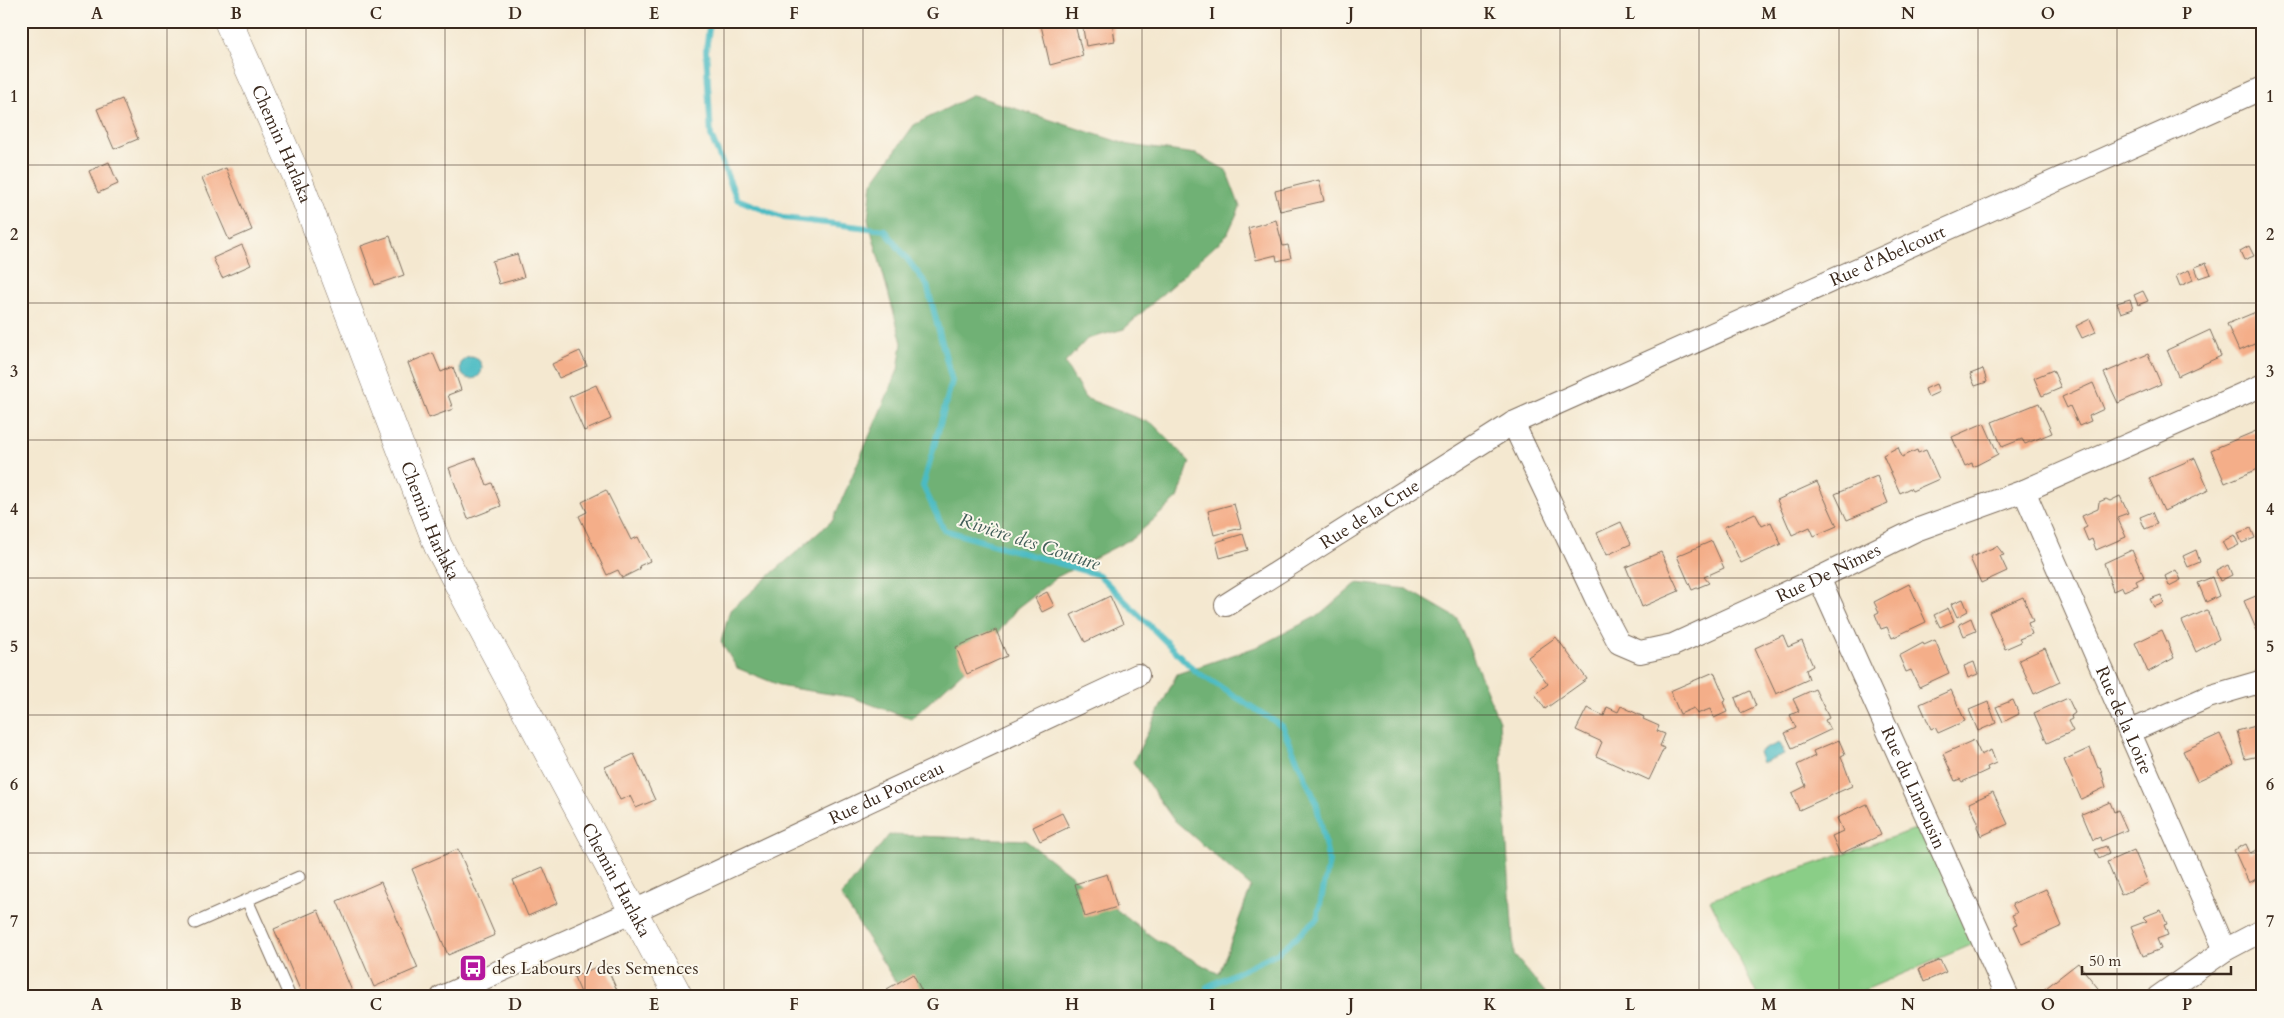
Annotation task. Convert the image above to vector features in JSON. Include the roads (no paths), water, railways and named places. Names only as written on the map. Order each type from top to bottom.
[{"type":"street","name":"Chemin Harlaka","points":[[228,21],[298,179],[438,546],[679,997]]},
{"type":"street","name":"Rue d'Abelcourt","points":[[1513,423],[2263,88]]},
{"type":"street","name":"Rue De Nîmes","points":[[1513,423],[1601,610],[1619,643],[1640,652],[1673,645],[1819,578],[1916,530],[2024,490],[2263,385]]},
{"type":"street","name":"Rue de la Crue","points":[[1226,605],[1513,423]]},
{"type":"street","name":"Rue de la Loire","points":[[2024,490],[2131,731],[2225,950]]},
{"type":"street","name":"Rue du Limousin","points":[[1819,578],[2008,997]]},
{"type":"street","name":"Rue du Ponceau","points":[[442,997],[634,911],[1138,675]]},
{"type":"street","points":[[2131,731],[2208,697],[2263,681]]},
{"type":"street","points":[[2158,997],[2225,950],[2263,930]]},
{"type":"lane","points":[[195,923],[299,877]]},
{"type":"lane","points":[[247,900],[290,997]]},
{"type":"water","points":[[471,357],[479,360],[482,368],[479,376],[471,379],[463,376],[460,368],[463,360]]},
{"type":"water","points":[[1779,743],[1784,754],[1762,763],[1758,752]]},
{"type":"waterway","name":"Rivière des Couture","points":[[710,21],[706,50],[711,136],[737,199],[784,218],[885,230],[927,285],[952,381],[923,486],[944,530],[1099,575],[1195,671],[1282,726],[1316,802],[1329,862],[1317,919],[1279,952],[1207,987],[1209,997]]},
{"type":"place","name":"des Labours / des Semences","points":[[473,968]]}]
